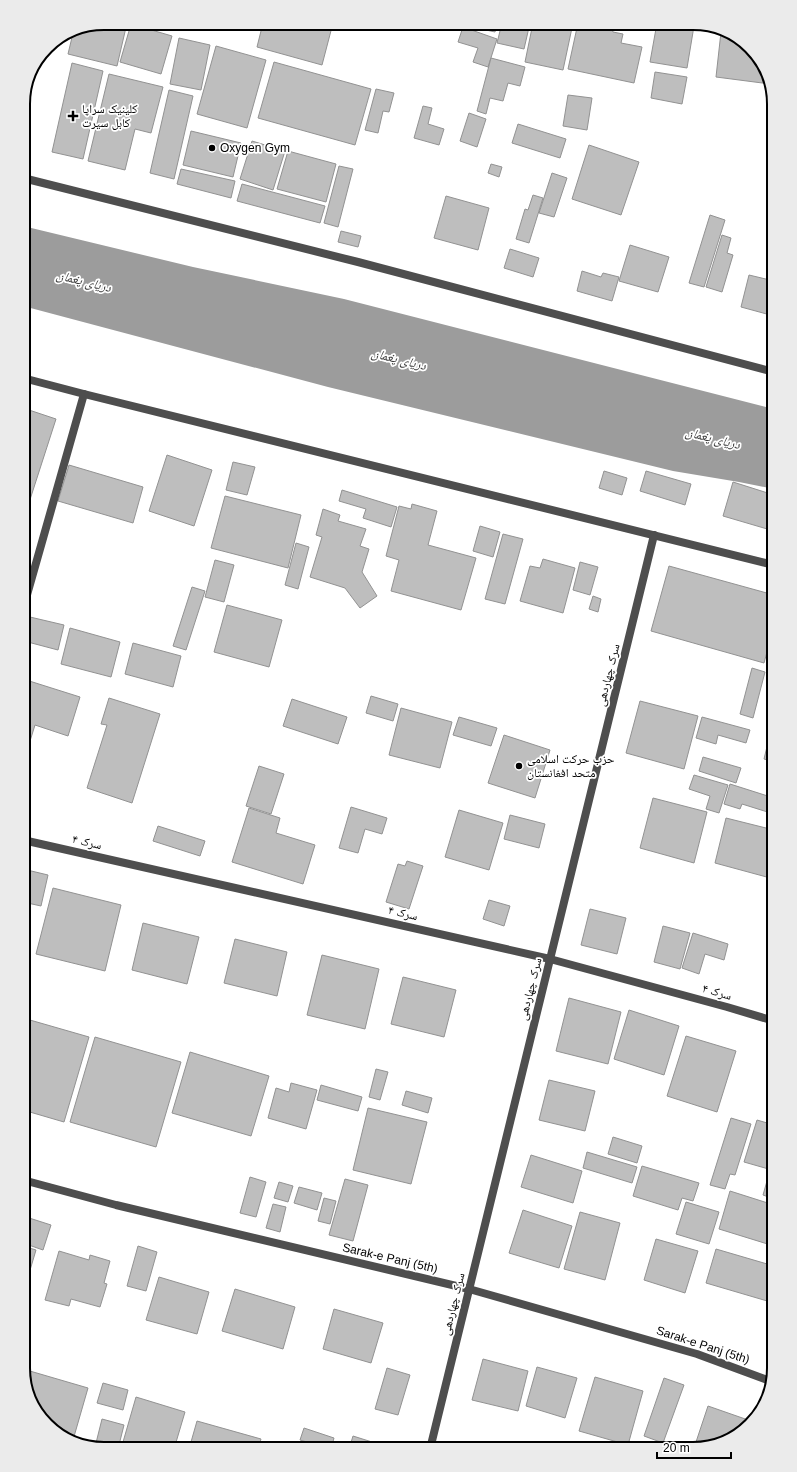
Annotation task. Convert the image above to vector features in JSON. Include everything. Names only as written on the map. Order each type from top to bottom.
[{"type":"street","points":[[30,180],[358,262],[767,370]]},
{"type":"street","points":[[30,380],[767,563]]},
{"type":"street","points":[[30,584],[84,394]]},
{"type":"street","name":"سرک چهاردهی","points":[[432,1442],[654,535]]},
{"type":"street","name":"سرک ۴","points":[[30,842],[550,959],[767,1019]]},
{"type":"street","name":"Sarak-e Panj (5th)","points":[[30,1182],[116,1205],[469,1289],[697,1354],[766,1379]]},
{"type":"water","name":"دریای پغمان","points":[[30,228],[193,267],[344,299],[767,407],[767,488],[673,471],[328,387],[30,308]]},
{"type":"building","points":[[125,30],[117,66],[68,54],[72,38],[75,36],[89,31]]},
{"type":"building","points":[[129,30],[152,30],[172,36],[161,74],[120,62]]},
{"type":"building","points":[[261,30],[331,30],[322,65],[257,47]]},
{"type":"building","points":[[462,30],[472,30],[497,39],[488,67],[473,62],[478,48],[458,42]]},
{"type":"building","points":[[500,30],[528,30],[524,49],[497,43]]},
{"type":"building","points":[[532,30],[572,30],[563,70],[525,62]]},
{"type":"building","points":[[576,30],[612,30],[613,32],[623,34],[621,43],[642,47],[634,83],[568,69]]},
{"type":"building","points":[[656,30],[693,30],[687,68],[650,62]]},
{"type":"building","points":[[721,36],[738,45],[752,59],[761,75],[763,83],[716,77]]},
{"type":"building","points":[[179,38],[210,45],[201,90],[170,84]]},
{"type":"building","points":[[216,46],[266,60],[247,128],[197,114]]},
{"type":"building","points":[[491,58],[525,67],[520,86],[508,83],[503,101],[490,98],[486,114],[477,111]]},
{"type":"building","points":[[274,62],[371,89],[355,145],[258,118]]},
{"type":"building","points":[[72,63],[103,71],[83,159],[52,152]]},
{"type":"building","points":[[655,72],[687,77],[682,104],[651,98]]},
{"type":"building","points":[[109,74],[163,87],[151,133],[135,129],[125,170],[88,161]]},
{"type":"building","points":[[376,89],[394,93],[389,112],[383,111],[378,133],[365,130]]},
{"type":"building","points":[[169,90],[193,96],[174,179],[150,173]]},
{"type":"building","points":[[568,95],[592,98],[587,130],[563,126]]},
{"type":"building","points":[[423,106],[432,108],[428,124],[444,129],[439,145],[414,138]]},
{"type":"building","points":[[469,113],[486,119],[477,147],[460,141]]},
{"type":"building","points":[[518,124],[566,139],[560,158],[512,143]]},
{"type":"building","points":[[191,131],[241,143],[233,177],[183,165]]},
{"type":"building","points":[[252,141],[285,151],[273,190],[240,179]]},
{"type":"building","points":[[589,145],[639,162],[621,215],[572,199]]},
{"type":"building","points":[[288,151],[336,164],[326,202],[277,189]]},
{"type":"building","points":[[491,164],[502,167],[499,177],[488,173]]},
{"type":"building","points":[[339,166],[353,169],[338,227],[324,223]]},
{"type":"building","points":[[181,169],[235,181],[231,198],[177,184]]},
{"type":"building","points":[[552,173],[567,178],[554,217],[539,213]]},
{"type":"building","points":[[242,184],[325,206],[320,223],[237,201]]},
{"type":"building","points":[[533,195],[543,198],[529,243],[516,239],[525,209],[528,210]]},
{"type":"building","points":[[446,196],[489,208],[478,250],[434,238]]},
{"type":"building","points":[[710,215],[725,220],[704,287],[689,283]]},
{"type":"building","points":[[341,231],[361,236],[358,247],[338,242]]},
{"type":"building","points":[[722,235],[731,238],[727,253],[733,255],[722,292],[706,287]]},
{"type":"building","points":[[630,245],[669,257],[658,292],[619,281]]},
{"type":"building","points":[[510,249],[539,258],[533,277],[504,268]]},
{"type":"building","points":[[582,271],[601,277],[603,273],[619,277],[612,301],[577,291]]},
{"type":"building","points":[[749,275],[767,279],[767,314],[741,307]]},
{"type":"building","points":[[30,410],[56,419],[30,500]]},
{"type":"building","points":[[167,455],[212,470],[194,526],[149,511]]},
{"type":"building","points":[[233,462],[255,467],[247,495],[226,490]]},
{"type":"building","points":[[69,465],[143,487],[133,523],[58,501]]},
{"type":"building","points":[[604,471],[627,478],[622,495],[599,488]]},
{"type":"building","points":[[646,471],[691,484],[685,505],[640,491]]},
{"type":"building","points":[[733,482],[767,493],[767,529],[723,516]]},
{"type":"building","points":[[342,490],[397,507],[391,527],[363,518],[366,509],[339,501]]},
{"type":"building","points":[[225,496],[301,515],[288,568],[211,548]]},
{"type":"building","points":[[412,504],[437,511],[428,545],[476,558],[461,610],[391,591],[399,560],[386,556],[399,506],[411,509]]},
{"type":"building","points":[[323,509],[340,515],[338,521],[366,529],[360,546],[369,549],[362,572],[377,596],[360,608],[345,588],[310,577],[322,537],[316,535]]},
{"type":"building","points":[[480,526],[500,532],[493,557],[473,551]]},
{"type":"building","points":[[503,534],[523,539],[505,604],[485,599]]},
{"type":"building","points":[[296,543],[309,547],[298,589],[285,585]]},
{"type":"building","points":[[543,559],[575,568],[563,613],[520,601],[530,566],[540,568]]},
{"type":"building","points":[[215,560],[234,565],[224,602],[205,597]]},
{"type":"building","points":[[580,562],[598,567],[590,595],[573,590]]},
{"type":"building","points":[[669,566],[767,593],[767,652],[764,663],[651,631]]},
{"type":"building","points":[[192,587],[205,591],[186,650],[173,646]]},
{"type":"building","points":[[593,596],[601,599],[598,612],[589,609]]},
{"type":"building","points":[[227,605],[282,620],[269,667],[214,652]]},
{"type":"building","points":[[30,617],[64,625],[58,650],[30,643]]},
{"type":"building","points":[[70,628],[120,642],[111,677],[61,664]]},
{"type":"building","points":[[133,643],[181,656],[173,687],[125,674]]},
{"type":"building","points":[[752,668],[765,672],[753,718],[740,714]]},
{"type":"building","points":[[30,681],[80,697],[68,736],[35,725],[30,741]]},
{"type":"building","points":[[371,696],[398,704],[393,721],[366,713]]},
{"type":"building","points":[[109,698],[160,714],[132,803],[87,788],[107,725],[101,724]]},
{"type":"building","points":[[292,699],[347,717],[338,744],[283,726]]},
{"type":"building","points":[[640,701],[698,716],[684,769],[626,753]]},
{"type":"building","points":[[401,708],[452,722],[440,768],[389,755]]},
{"type":"building","points":[[459,717],[497,728],[491,746],[453,735]]},
{"type":"building","points":[[702,717],[750,730],[746,743],[718,735],[716,744],[696,738]]},
{"type":"building","name":"حزب حرکت اسلامی متحد افغانستان","points":[[504,735],[550,750],[535,798],[488,783]]},
{"type":"building","points":[[767,747],[767,760],[764,759]]},
{"type":"building","points":[[703,757],[741,768],[736,783],[699,771]]},
{"type":"building","points":[[259,766],[284,774],[271,814],[246,806]]},
{"type":"building","points":[[694,775],[728,785],[719,813],[706,809],[710,796],[689,789]]},
{"type":"building","points":[[730,784],[767,796],[767,812],[742,804],[740,809],[724,804]]},
{"type":"building","points":[[653,798],[707,812],[694,863],[640,848]]},
{"type":"building","points":[[351,807],[387,818],[382,834],[365,829],[358,853],[339,848]]},
{"type":"building","points":[[249,808],[280,818],[276,833],[315,845],[303,884],[232,862]]},
{"type":"building","points":[[459,810],[503,823],[489,870],[445,857]]},
{"type":"building","points":[[510,815],[545,824],[539,848],[504,839]]},
{"type":"building","points":[[726,818],[767,828],[767,877],[715,863]]},
{"type":"building","points":[[158,826],[205,841],[200,856],[153,841]]},
{"type":"building","points":[[407,861],[423,866],[409,909],[386,902],[398,864],[405,866]]},
{"type":"building","points":[[30,871],[48,875],[41,906],[30,904]]},
{"type":"building","points":[[53,888],[121,905],[105,971],[36,954]]},
{"type":"building","points":[[489,900],[510,906],[504,926],[483,919]]},
{"type":"building","points":[[590,909],[626,918],[617,954],[581,945]]},
{"type":"building","points":[[143,923],[199,937],[187,984],[132,970]]},
{"type":"building","points":[[663,926],[690,933],[680,969],[654,962]]},
{"type":"building","points":[[693,933],[728,944],[724,960],[705,954],[699,974],[682,968]]},
{"type":"building","points":[[235,939],[287,952],[277,996],[224,983]]},
{"type":"building","points":[[322,955],[379,969],[365,1029],[307,1015]]},
{"type":"building","points":[[403,977],[456,990],[444,1037],[391,1024]]},
{"type":"building","points":[[569,998],[621,1012],[608,1064],[556,1051]]},
{"type":"building","points":[[629,1010],[679,1026],[664,1075],[614,1059]]},
{"type":"building","points":[[30,1020],[89,1037],[64,1122],[30,1112]]},
{"type":"building","points":[[686,1036],[736,1051],[717,1112],[667,1096]]},
{"type":"building","points":[[95,1037],[181,1062],[156,1147],[70,1122]]},
{"type":"building","points":[[190,1052],[269,1076],[251,1136],[172,1113]]},
{"type":"building","points":[[376,1069],[388,1072],[380,1100],[369,1097]]},
{"type":"building","points":[[549,1080],[595,1091],[585,1131],[539,1120]]},
{"type":"building","points":[[291,1083],[317,1090],[306,1129],[268,1118],[276,1088],[289,1092]]},
{"type":"building","points":[[321,1085],[362,1097],[358,1111],[317,1100]]},
{"type":"building","points":[[406,1091],[432,1098],[428,1113],[402,1105]]},
{"type":"building","points":[[368,1108],[427,1122],[411,1184],[353,1170]]},
{"type":"building","points":[[731,1118],[751,1124],[735,1175],[730,1174],[725,1189],[710,1185]]},
{"type":"building","points":[[757,1120],[767,1123],[767,1169],[744,1162]]},
{"type":"building","points":[[613,1137],[642,1146],[637,1163],[608,1154]]},
{"type":"building","points":[[587,1152],[637,1167],[632,1183],[583,1168]]},
{"type":"building","points":[[531,1155],[582,1171],[573,1203],[521,1187]]},
{"type":"building","points":[[642,1166],[699,1183],[693,1201],[682,1198],[678,1210],[633,1196]]},
{"type":"building","points":[[250,1177],[266,1182],[256,1217],[240,1213]]},
{"type":"building","points":[[345,1179],[368,1185],[353,1241],[329,1235]]},
{"type":"building","points":[[767,1181],[767,1196],[763,1195]]},
{"type":"building","points":[[279,1182],[293,1186],[288,1202],[274,1198]]},
{"type":"building","points":[[299,1187],[322,1193],[317,1210],[294,1203]]},
{"type":"building","points":[[730,1191],[767,1203],[767,1244],[719,1229]]},
{"type":"building","points":[[324,1198],[336,1201],[330,1224],[318,1221]]},
{"type":"building","points":[[686,1202],[719,1212],[709,1244],[676,1234]]},
{"type":"building","points":[[273,1204],[286,1207],[280,1232],[266,1228]]},
{"type":"building","points":[[523,1210],[572,1226],[559,1268],[509,1253]]},
{"type":"building","points":[[580,1212],[620,1223],[605,1280],[564,1269]]},
{"type":"building","points":[[30,1218],[51,1225],[43,1250],[30,1245]]},
{"type":"building","points":[[656,1239],[698,1251],[685,1293],[644,1280]]},
{"type":"building","points":[[138,1246],[157,1252],[146,1291],[127,1286]]},
{"type":"building","points":[[30,1248],[36,1250],[30,1270]]},
{"type":"building","points":[[716,1249],[767,1264],[767,1301],[706,1283]]},
{"type":"building","points":[[59,1251],[89,1260],[90,1255],[110,1261],[104,1283],[107,1284],[100,1307],[71,1299],[69,1306],[45,1300]]},
{"type":"building","points":[[159,1277],[209,1292],[197,1334],[146,1320]]},
{"type":"building","points":[[235,1289],[295,1307],[283,1349],[222,1331]]},
{"type":"building","points":[[334,1309],[383,1323],[371,1363],[323,1349]]},
{"type":"building","points":[[483,1359],[528,1371],[518,1411],[472,1400]]},
{"type":"building","points":[[537,1367],[577,1378],[565,1418],[526,1406]]},
{"type":"building","points":[[387,1368],[410,1375],[398,1415],[375,1409]]},
{"type":"building","points":[[30,1371],[88,1388],[74,1435],[59,1427],[45,1413],[34,1392],[31,1383]]},
{"type":"building","points":[[595,1377],[643,1391],[629,1442],[618,1442],[579,1431]]},
{"type":"building","points":[[664,1378],[684,1385],[663,1442],[644,1436]]},
{"type":"building","points":[[103,1383],[128,1390],[123,1410],[97,1403]]},
{"type":"building","points":[[136,1397],[185,1412],[176,1442],[123,1442]]},
{"type":"building","points":[[708,1406],[746,1419],[738,1427],[722,1436],[708,1441],[696,1442]]},
{"type":"building","points":[[102,1419],[124,1425],[120,1442],[96,1442]]},
{"type":"building","points":[[197,1421],[261,1439],[260,1442],[191,1442]]},
{"type":"building","points":[[304,1428],[334,1438],[333,1442],[307,1442],[300,1440]]},
{"type":"building","points":[[353,1436],[372,1442],[351,1442]]},
{"type":"place","name":"کلینیک سراپا کابل سیرت","points":[[73,116]]},
{"type":"place","name":"Oxygen Gym","points":[[212,148]]},
{"type":"place","name":"حزب حرکت اسلامی متحد افغانستان","points":[[519,766]]}]
